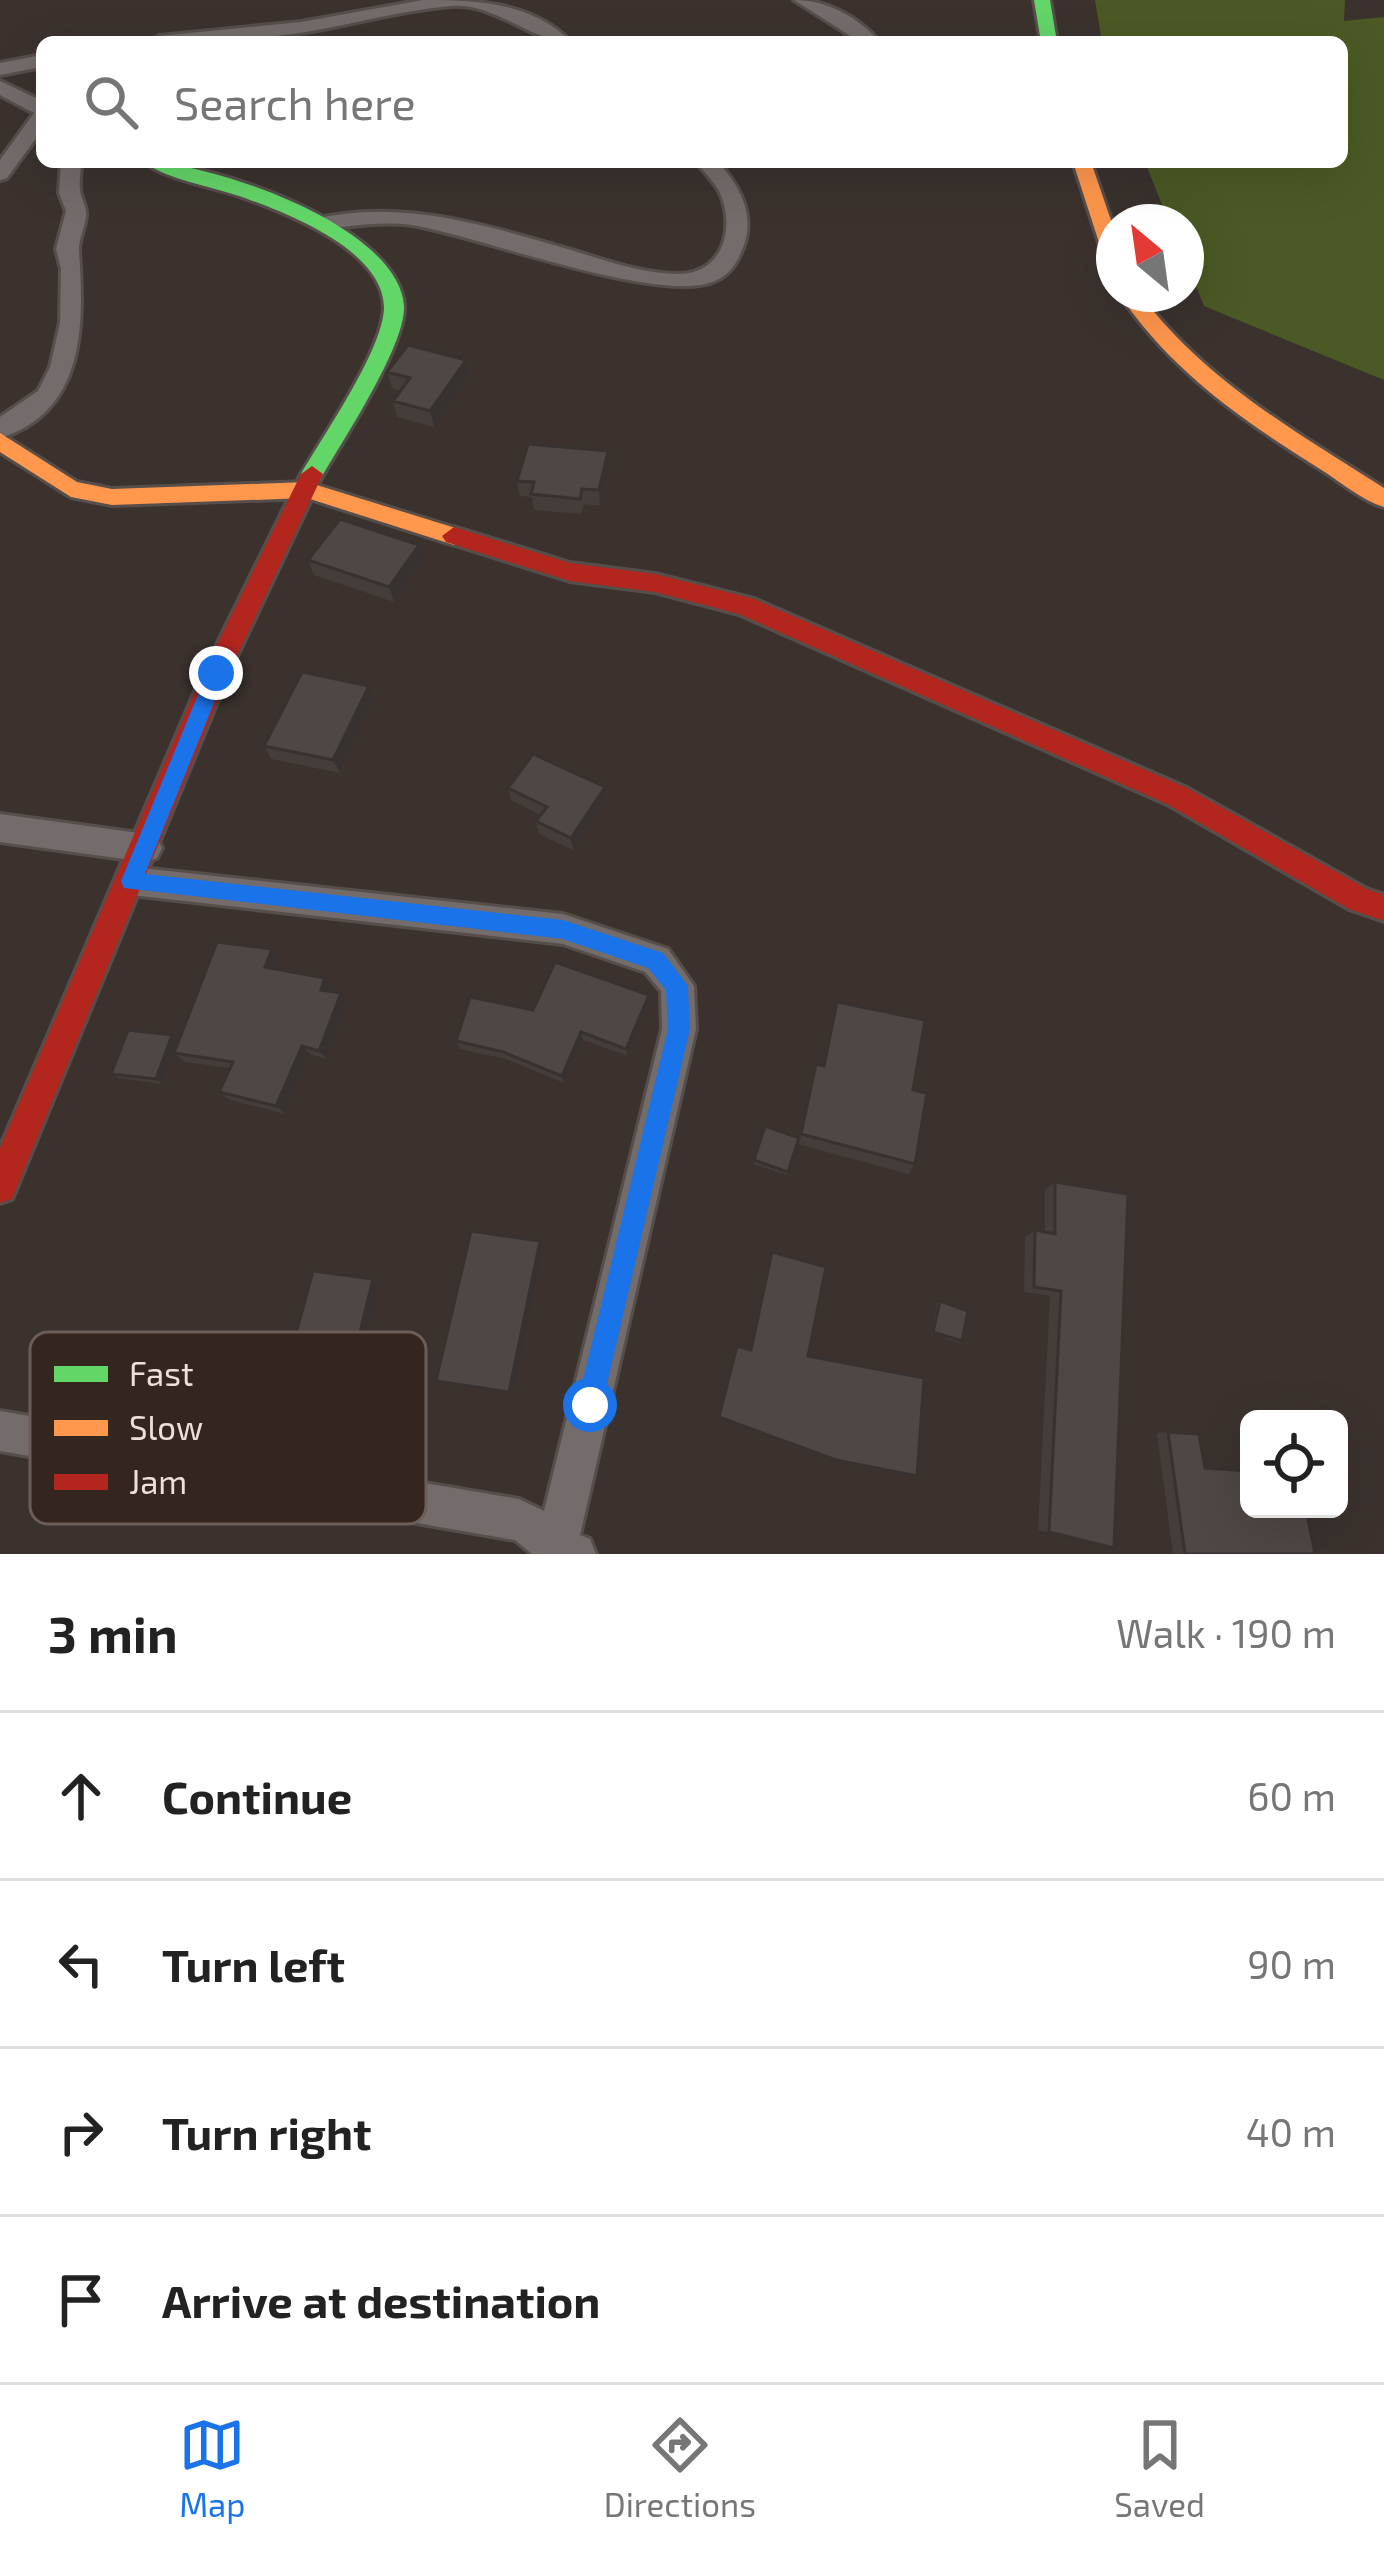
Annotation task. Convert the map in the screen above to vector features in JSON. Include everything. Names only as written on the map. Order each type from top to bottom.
[{"type":"main road","points":[[1042,0],[1048,36]]},
{"type":"main road","points":[[0,1187],[216,673],[277,541],[364,381],[394,309],[392,283],[378,266],[320,224],[169,168]]},
{"type":"main road","points":[[1084,168],[1096,204]]},
{"type":"main road","points":[[1141,312],[1154,333],[1206,382],[1384,500]]},
{"type":"main road","points":[[0,441],[71,489],[112,497],[307,490],[570,572],[655,583],[745,606],[1177,796],[1359,899],[1384,908]]},
{"type":"street","points":[[216,36],[302,27],[456,0],[533,21],[554,36]]},
{"type":"street","points":[[803,0],[865,36]]},
{"type":"street","points":[[0,69],[36,62]]},
{"type":"street","points":[[0,87],[36,108]]},
{"type":"street","points":[[0,174],[36,121]]},
{"type":"street","points":[[0,429],[47,396],[62,367],[71,323],[72,269],[67,249],[77,211],[69,193],[71,168]]},
{"type":"street","points":[[320,224],[406,218],[550,250],[631,278],[685,280],[723,267],[736,243],[739,219],[734,198],[711,168]]},
{"type":"street","points":[[0,828],[138,865],[563,929],[656,960],[677,986],[679,1029],[563,1552]]},
{"type":"street","points":[[0,1431],[30,1436]]},
{"type":"street","points":[[426,1504],[519,1520],[539,1530],[563,1552]]},
{"type":"green space","points":[[1095,0],[1345,0],[1344,21],[1384,17],[1384,380],[1204,306],[1204,204],[1162,204],[1147,168],[1348,168],[1348,36],[1101,36]]},
{"type":"building","points":[[408,345],[466,360],[430,411],[393,401],[410,378],[387,372]]},
{"type":"building","points":[[528,444],[608,451],[599,490],[582,489],[580,499],[531,494],[534,482],[517,481]]},
{"type":"building","points":[[340,519],[419,545],[389,587],[308,560]]},
{"type":"building","points":[[302,672],[369,686],[333,760],[264,746]]},
{"type":"building","points":[[533,754],[605,787],[571,838],[536,821],[547,807],[508,788]]},
{"type":"building","points":[[217,942],[272,949],[265,967],[325,978],[321,990],[341,993],[319,1051],[302,1046],[276,1106],[219,1092],[233,1062],[174,1053]]},
{"type":"building","points":[[555,962],[649,995],[626,1049],[581,1032],[562,1076],[503,1052],[456,1041],[470,997],[533,1010]]},
{"type":"building","points":[[837,1002],[925,1020],[913,1090],[927,1093],[915,1164],[801,1134],[816,1064],[824,1066]]},
{"type":"building","points":[[128,1030],[172,1035],[156,1079],[111,1074]]},
{"type":"building","points":[[765,1126],[799,1138],[788,1172],[754,1160]]},
{"type":"building","points":[[1055,1182],[1128,1194],[1114,1548],[1049,1532],[1061,1291],[1034,1287],[1035,1230],[1055,1234]]},
{"type":"building","points":[[471,1231],[540,1241],[509,1392],[436,1381]]},
{"type":"building","points":[[772,1252],[826,1267],[808,1356],[924,1378],[917,1476],[836,1460],[719,1417],[737,1346],[751,1350]]},
{"type":"building","points":[[313,1271],[373,1279],[360,1332],[296,1332]]},
{"type":"building","points":[[940,1301],[968,1311],[962,1341],[933,1332]]},
{"type":"building","points":[[1168,1432],[1199,1434],[1205,1468],[1240,1470],[1240,1518],[1308,1518],[1315,1554],[1185,1554]]},
{"type":"traffic: fast","points":[[1042,0],[1048,36]]},
{"type":"traffic: fast","points":[[171,168],[297,213],[367,255],[388,280],[394,308],[383,345],[312,474]]},
{"type":"traffic: slow","points":[[1084,168],[1096,204]]},
{"type":"traffic: slow","points":[[1142,312],[1212,384],[1384,499]]},
{"type":"traffic: slow","points":[[0,441],[71,489],[112,497],[307,490],[454,536]]},
{"type":"traffic: jam","points":[[0,1187],[216,673],[312,474]]},
{"type":"traffic: jam","points":[[454,536],[570,572],[655,583],[745,606],[1177,796],[1359,900],[1384,908]]},
{"type":"route","points":[[216,673],[131,881],[563,929],[656,960],[677,986],[679,1029],[590,1405]]}]
